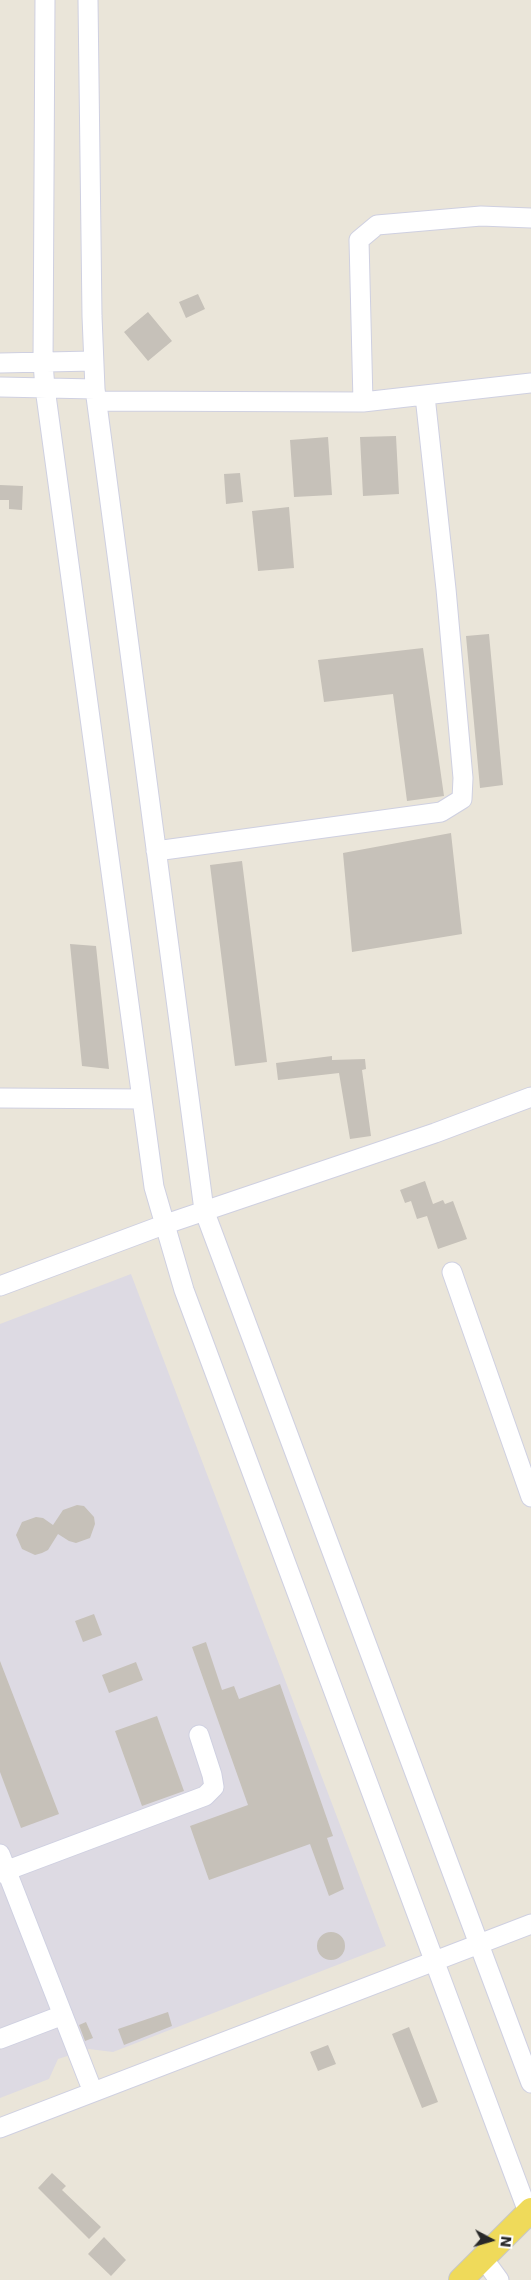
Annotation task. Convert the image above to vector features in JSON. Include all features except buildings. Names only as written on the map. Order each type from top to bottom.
[{"type":"main road","points":[[461,2280],[530,2211]]},
{"type":"street","points":[[45,0],[43,364],[45,388],[128,981],[154,1186],[184,1290],[433,1962],[530,2211]]},
{"type":"street","points":[[88,0],[93,361],[96,395],[204,1210],[531,2083]]},
{"type":"street","points":[[363,402],[359,240],[377,225],[481,216],[531,218]]},
{"type":"street","points":[[0,363],[43,364],[93,361]]},
{"type":"street","points":[[0,387],[45,388],[96,395],[363,402],[531,383]]},
{"type":"street","points":[[156,851],[441,812],[462,799],[464,778],[425,396]]},
{"type":"street","points":[[0,1286],[204,1210],[435,1133],[531,1097]]},
{"type":"street","points":[[0,1098],[142,1099]]},
{"type":"street","points":[[452,1272],[531,1497]]},
{"type":"street","points":[[93,2092],[2,1866],[205,1796],[214,1787],[199,1734]]},
{"type":"street","points":[[0,2128],[531,1924]]},
{"type":"street","points":[[0,2039],[63,2015]]},
{"type":"street","points":[[483,2258],[499,2280]]},
{"type":"shaded area","points":[[131,1274],[386,1946],[113,2052],[89,2049],[58,2059],[49,2079],[0,2098],[0,1324]]}]
